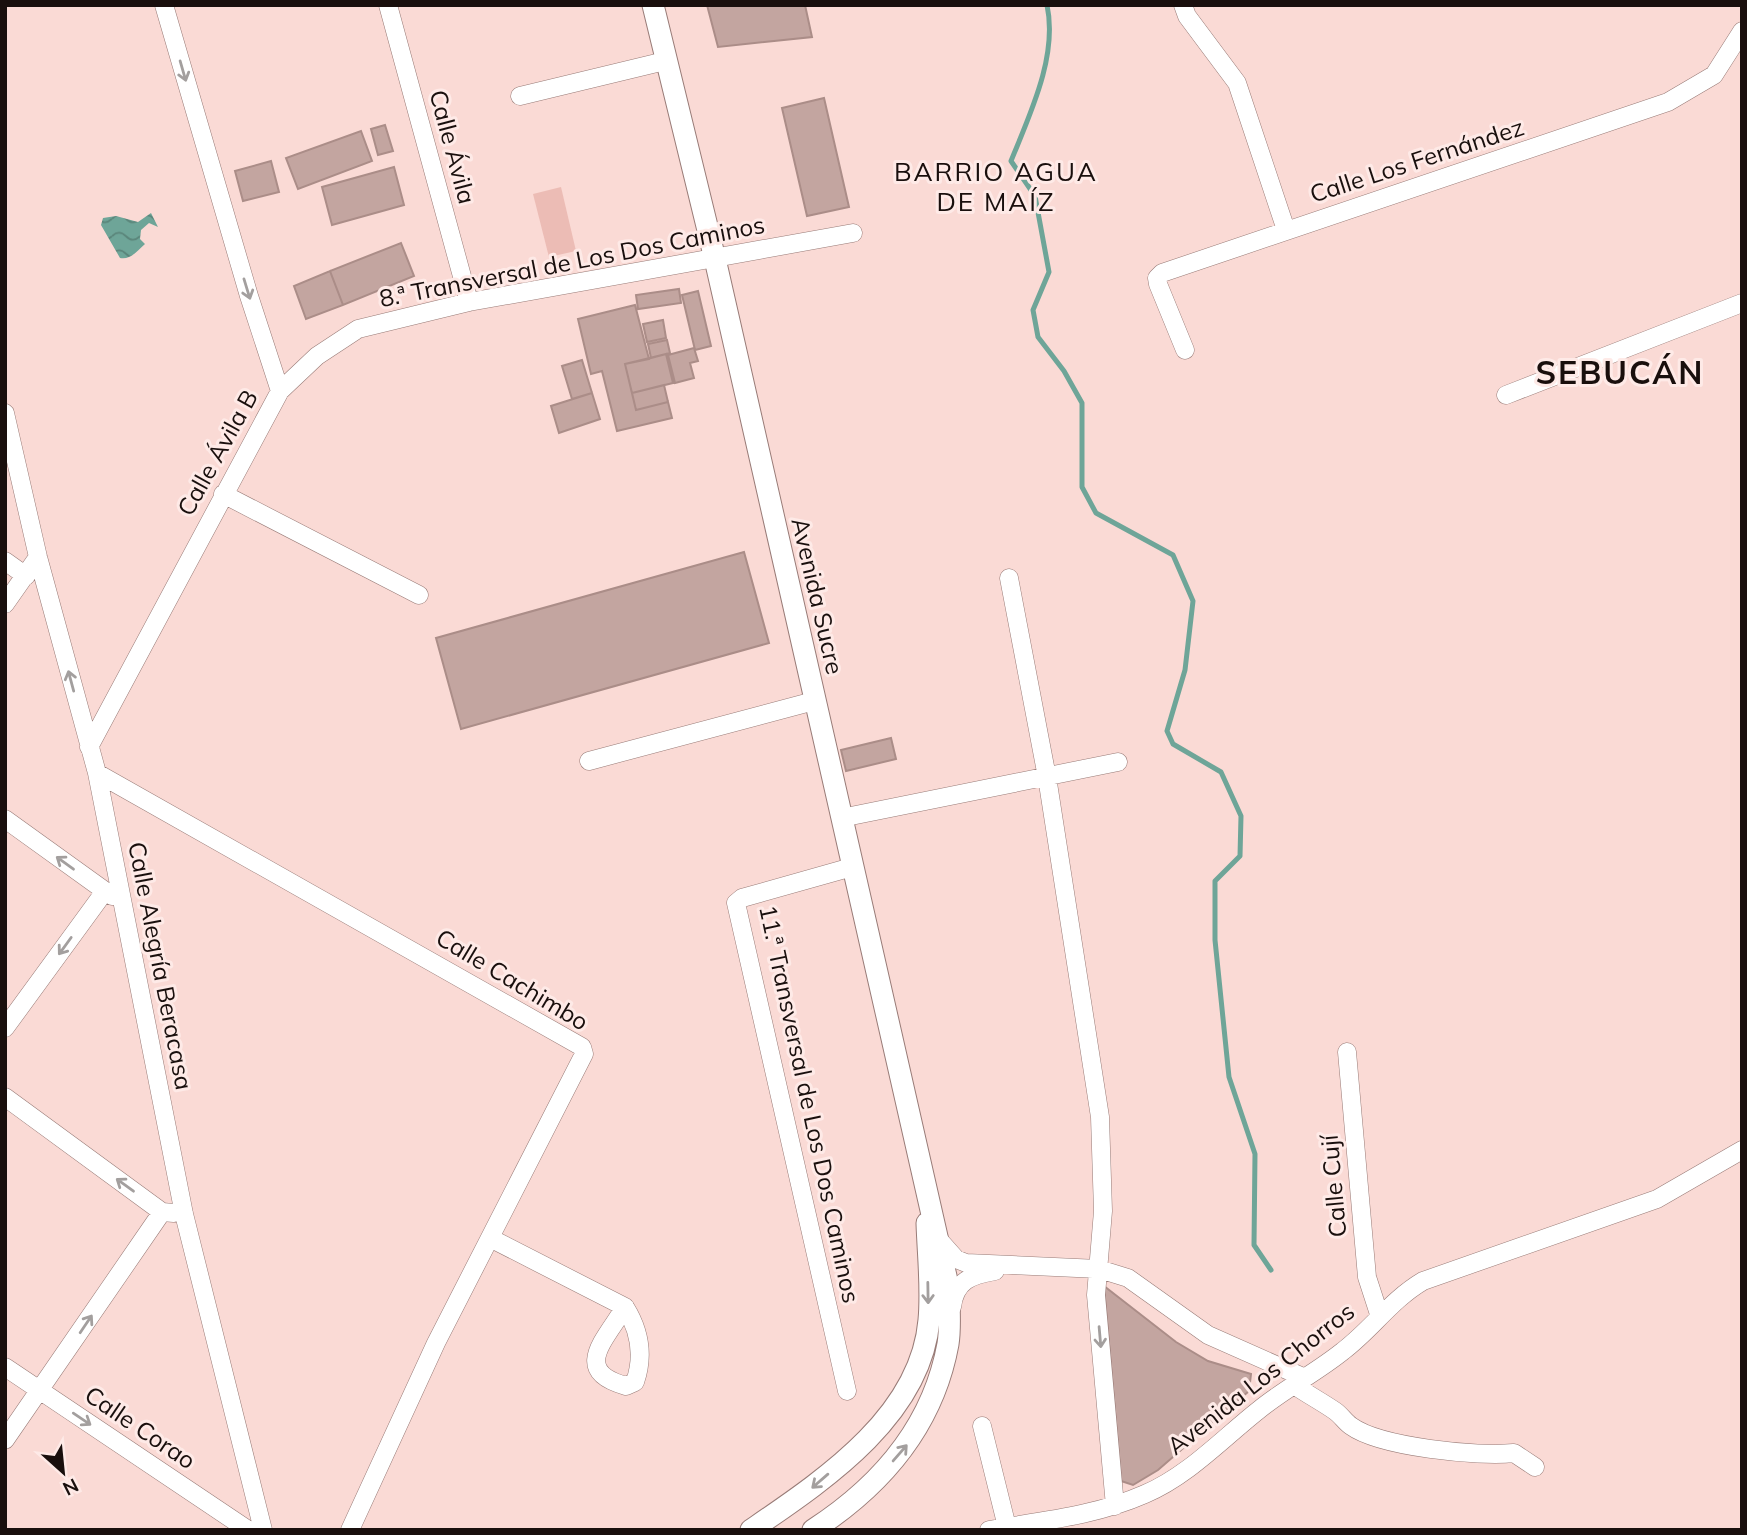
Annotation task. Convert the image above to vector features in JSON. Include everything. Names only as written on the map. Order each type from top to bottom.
[{"type":"main road","name":"Avenida Sucre","points":[[653,5],[715,259],[948,1285],[949,1330],[939,1380],[905,1449],[856,1499],[813,1530]]},
{"type":"main road","name":"Avenida Sucre","points":[[751,1530],[814,1487],[855,1449],[893,1410],[915,1374],[929,1320],[927,1200]]},
{"type":"street","name":"Calle Ávila B","points":[[89,747],[280,391],[248,296],[163,5]]},
{"type":"street","name":"Calle Ávila","points":[[388,5],[469,302]]},
{"type":"street","points":[[1184,5],[1187,16],[1237,83],[1286,230]]},
{"type":"street","name":"Calle Los Fernández","points":[[1185,350],[1157,278],[1162,273],[1668,102],[1714,75],[1742,31]]},
{"type":"street","points":[[520,96],[665,61]]},
{"type":"street","name":"8.ª Transversal de Los Dos Caminos","points":[[280,391],[317,356],[358,329],[469,302],[853,233]]},
{"type":"street","points":[[1507,396],[1742,303]]},
{"type":"street","name":"Calle Alegría Beracasa","points":[[5,413],[38,557],[97,773],[184,1214],[263,1530]]},
{"type":"street","points":[[223,494],[419,595]]},
{"type":"street","points":[[5,604],[38,557]]},
{"type":"street","points":[[5,561],[26,576]]},
{"type":"street","points":[[1009,579],[1047,777],[1100,1117],[1103,1211],[1096,1294],[1115,1506]]},
{"type":"street","points":[[589,761],[814,701]]},
{"type":"street","points":[[841,818],[1118,762]]},
{"type":"street","name":"Calle Cachimbo","points":[[97,773],[582,1047],[584,1054],[436,1343],[350,1530]]},
{"type":"street","points":[[5,820],[122,901]]},
{"type":"street","name":"11.ª Transversal de Los Dos Caminos","points":[[847,1391],[736,903],[742,898],[852,867]]},
{"type":"street","points":[[5,1028],[104,891]]},
{"type":"street","name":"Calle Cují","points":[[1347,1052],[1367,1277],[1379,1314]]},
{"type":"street","points":[[5,1097],[162,1212],[184,1214]]},
{"type":"street","name":"Avenida Los Chorros","points":[[998,1528],[1115,1506],[1168,1482],[1262,1407],[1353,1343],[1373,1325],[1379,1314],[1405,1292],[1423,1282],[1657,1199],[1742,1150]]},
{"type":"street","points":[[5,1440],[162,1212]]},
{"type":"street","points":[[490,1238],[625,1307]]},
{"type":"street","points":[[940,1241],[956,1259],[966,1263],[1099,1269],[1128,1278],[1208,1335],[1299,1382],[1352,1427],[1382,1439],[1459,1454],[1485,1456],[1514,1453],[1535,1467]]},
{"type":"street","points":[[949,1330],[953,1300],[962,1282],[971,1275],[1019,1266]]},
{"type":"street","name":"Calle Corao","points":[[5,1367],[247,1530]]},
{"type":"street","points":[[982,1426],[998,1528]]},
{"type":"shaded area","points":[[561,187],[576,251],[549,257],[533,194]]},
{"type":"water","points":[[151,213],[158,227],[149,223],[141,230],[140,239],[145,244],[131,256],[120,258],[101,225],[103,218],[116,216],[138,222]]},
{"type":"building","points":[[707,5],[805,5],[812,37],[718,47]]},
{"type":"building","points":[[824,98],[849,207],[807,216],[782,108]]},
{"type":"building","points":[[385,125],[393,151],[378,155],[371,129]]},
{"type":"building","points":[[361,131],[372,161],[298,189],[286,158]]},
{"type":"building","points":[[271,161],[279,192],[243,201],[235,171]]},
{"type":"building","points":[[394,167],[404,205],[332,225],[322,187]]},
{"type":"building","points":[[401,243],[414,276],[343,305],[330,271]]},
{"type":"building","points":[[330,271],[343,305],[306,319],[294,286]]},
{"type":"building","points":[[679,289],[681,303],[638,309],[636,295]]},
{"type":"building","points":[[698,291],[711,346],[695,350],[682,295]]},
{"type":"building","points":[[635,305],[649,359],[625,364],[636,410],[668,402],[672,418],[617,431],[602,371],[591,374],[578,319]]},
{"type":"building","points":[[663,320],[666,338],[647,342],[643,324]]},
{"type":"building","points":[[667,340],[670,353],[651,358],[648,344]]},
{"type":"building","points":[[694,348],[698,361],[690,363],[694,378],[675,383],[668,355]]},
{"type":"building","points":[[666,354],[673,383],[632,393],[625,364]]},
{"type":"building","points":[[582,360],[592,393],[572,399],[562,366]]},
{"type":"building","points":[[664,385],[668,402],[636,410],[632,393]]},
{"type":"building","points":[[592,393],[600,419],[559,433],[551,406]]},
{"type":"building","points":[[744,552],[769,643],[461,729],[436,638]]},
{"type":"building","points":[[891,738],[896,759],[846,771],[841,750]]},
{"type":"building","points":[[1104,1286],[1176,1342],[1208,1361],[1251,1374],[1249,1391],[1158,1470],[1133,1485],[1121,1481]]},
{"type":"waterway","points":[[1047,5],[1049,44],[1045,64],[1034,104],[1011,161],[1035,196],[1049,272],[1033,310],[1038,337],[1064,371],[1082,403],[1082,487],[1096,513],[1173,555],[1193,601],[1185,670],[1167,731],[1173,744],[1221,772],[1241,816],[1240,856],[1215,881],[1215,940],[1229,1077],[1255,1154],[1254,1245],[1271,1270]]},
{"type":"district","name":"BARRIO AGUA DE MAÍZ","points":[[996,187]]},
{"type":"district","name":"SEBUCÁN","points":[[1620,373]]}]
